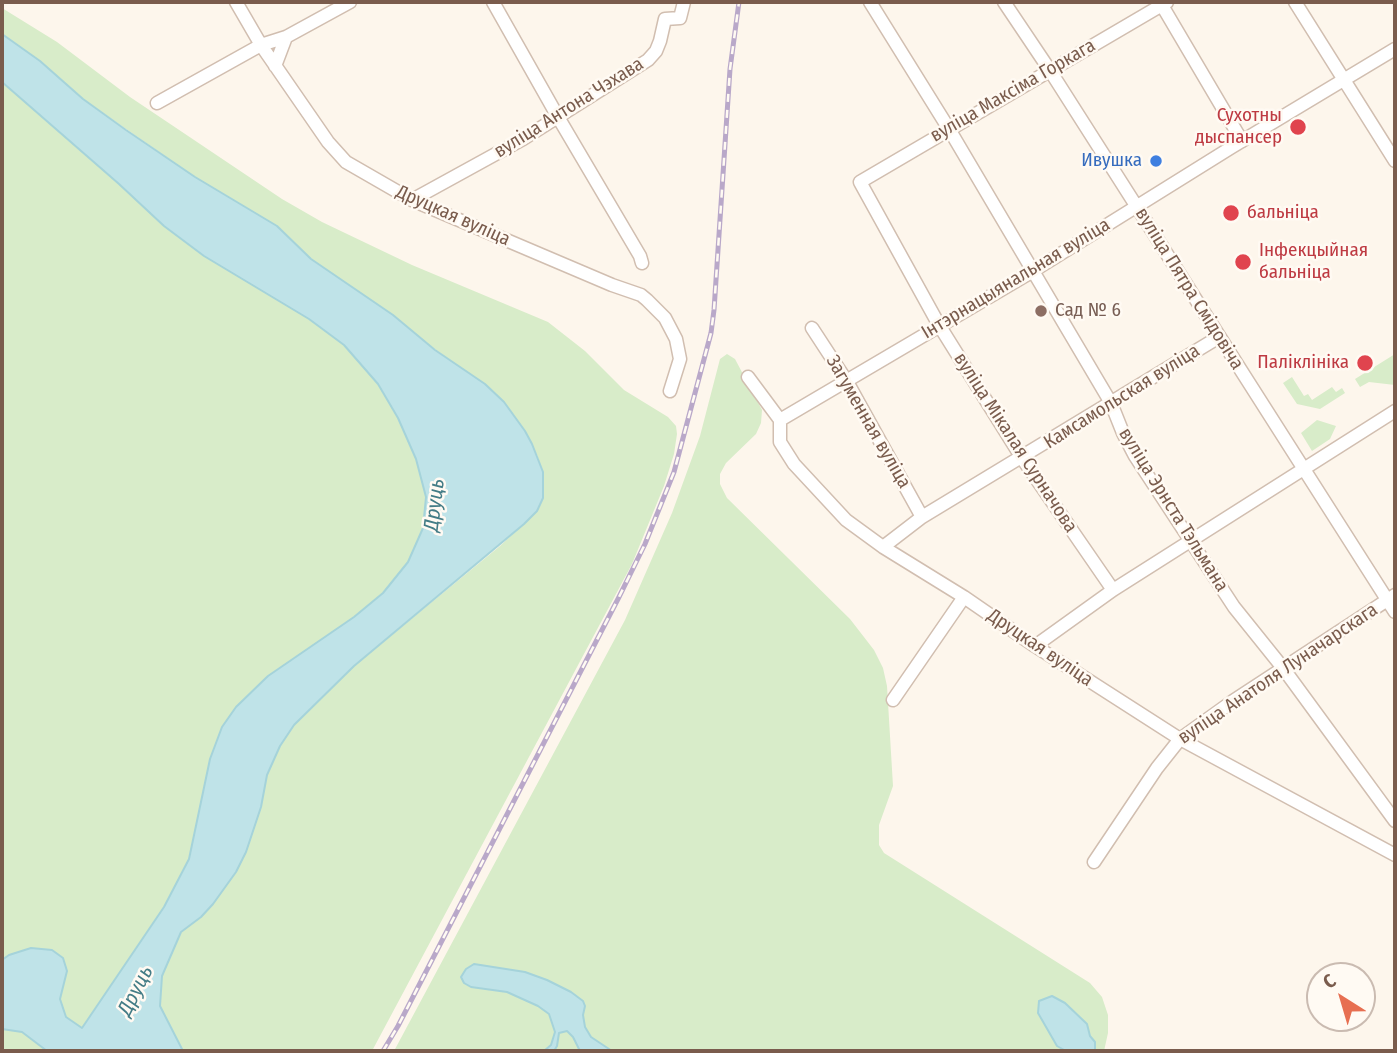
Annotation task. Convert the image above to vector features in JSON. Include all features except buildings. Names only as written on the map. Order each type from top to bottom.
[{"type":"street","name":"Друцкая вуліца","points":[[236,2],[275,66],[328,142],[346,162],[412,200],[641,295],[665,317],[676,339],[680,359],[670,391]]},
{"type":"street","points":[[157,103],[261,45],[286,37],[351,2]]},
{"type":"street","points":[[493,2],[642,263]]},
{"type":"street","name":"вуліца Антона Чэхава","points":[[412,200],[558,117],[648,60],[656,51],[664,19],[680,18],[684,2]]},
{"type":"street","name":"вуліца Эрнста Тэльмана","points":[[870,2],[949,129],[1111,403],[1135,456],[1234,607],[1283,668],[1395,821]]},
{"type":"street","name":"вуліца Пятра Смідовіча","points":[[1004,2],[1303,469],[1391,597],[1395,612]]},
{"type":"street","points":[[1295,2],[1395,161]]},
{"type":"street","points":[[1163,3],[1242,141]]},
{"type":"street","name":"вуліца Максіма Горкага","points":[[860,182],[1163,3]]},
{"type":"street","points":[[275,66],[286,37]]},
{"type":"street","name":"Інтэрнацыянальная вуліца","points":[[780,420],[1033,271],[1395,50]]},
{"type":"street","name":"вуліца Мікалая Сурначова","points":[[860,182],[939,325],[1022,458],[1113,590]]},
{"type":"street","points":[[437,210],[438,186]]},
{"type":"street","name":"Загуменная вуліца","points":[[813,328],[846,380],[922,517]]},
{"type":"street","name":"Камсамольская вуліца","points":[[883,547],[922,517],[1219,337]]},
{"type":"street","name":"Друцкая вуліца","points":[[748,377],[780,420],[780,442],[794,464],[846,520],[883,547],[1180,739],[1395,855]]},
{"type":"street","points":[[1035,646],[1113,590],[1395,411]]},
{"type":"street","points":[[892,700],[964,597]]},
{"type":"street","name":"вуліца Анатоля Луначарскага","points":[[1094,862],[1157,768],[1180,739],[1391,597]]},
{"type":"green space","points":[[2,8],[57,42],[130,97],[282,199],[322,222],[412,265],[548,322],[585,351],[624,390],[668,417],[676,426],[674,454],[664,486],[632,564],[372,1051],[183,1051],[160,1006],[162,976],[181,932],[236,872],[246,852],[261,807],[267,775],[280,746],[294,725],[354,666],[500,546],[537,511],[543,498],[543,472],[537,455],[525,431],[504,402],[485,384],[311,259],[277,226],[195,177],[83,99],[40,61],[2,34]]},
{"type":"green space","points":[[2,82],[164,226],[204,256],[309,319],[344,345],[378,384],[398,418],[416,459],[426,498],[423,528],[408,562],[383,593],[354,617],[268,676],[198,817],[189,859],[164,907],[81,1029],[66,1017],[60,999],[67,971],[9,955],[2,960]]},
{"type":"green space","points":[[727,354],[735,359],[762,410],[761,423],[756,434],[726,463],[720,474],[720,484],[727,498],[850,619],[874,650],[883,668],[887,686],[893,786],[879,825],[879,845],[884,853],[1090,983],[1102,997],[1108,1015],[1104,1051],[394,1051],[625,620],[672,513],[700,436],[720,359]]},
{"type":"green space","points":[[1395,354],[1395,385],[1369,382],[1360,387],[1355,379]]},
{"type":"green space","points":[[1292,377],[1304,396],[1308,394],[1312,400],[1332,387],[1336,392],[1342,388],[1345,393],[1320,409],[1297,404],[1283,383]]},
{"type":"green space","points":[[1317,420],[1336,426],[1330,439],[1312,451],[1301,433]]},
{"type":"green space","points":[[2,1029],[22,1032],[47,1051],[2,1051]]},
{"type":"water","name":"Друць","points":[[2,34],[126,130],[195,177],[277,226],[311,259],[393,315],[435,350],[485,384],[504,402],[525,431],[543,472],[543,498],[537,511],[354,666],[294,725],[280,746],[267,775],[261,807],[246,852],[236,872],[213,904],[181,932],[162,976],[160,1006],[183,1051],[47,1051],[22,1032],[2,1029],[2,960],[31,948],[52,950],[63,958],[67,971],[60,999],[66,1017],[82,1028],[164,907],[189,859],[210,759],[222,727],[236,707],[268,676],[354,617],[383,593],[408,562],[423,528],[426,497],[416,459],[398,418],[378,384],[344,345],[309,319],[204,256],[164,226],[2,82]]},
{"type":"water","points":[[474,964],[525,972],[571,992],[583,1001],[585,1027],[591,1037],[612,1051],[580,1051],[567,1031],[559,1033],[554,1051],[544,1051],[551,1045],[555,1032],[549,1014],[507,992],[471,987],[464,983],[461,977],[466,969]]},
{"type":"water","points":[[1052,996],[1065,1003],[1087,1024],[1090,1036],[1095,1042],[1095,1050],[1066,1051],[1057,1046],[1038,1013],[1039,1001]]},
{"type":"railway","points":[[383,1051],[619,597],[645,544],[674,472],[711,333],[730,69],[739,2]]},
{"type":"place","name":"Сухотны дыспансер","points":[[1298,127]]},
{"type":"place","name":"Ивушка","points":[[1156,161]]},
{"type":"place","name":"бальніца","points":[[1231,213]]},
{"type":"place","name":"Інфекцыйная бальніца","points":[[1243,262]]},
{"type":"place","name":"Сад № 6","points":[[1041,311]]},
{"type":"place","name":"Паліклініка","points":[[1365,363]]}]
